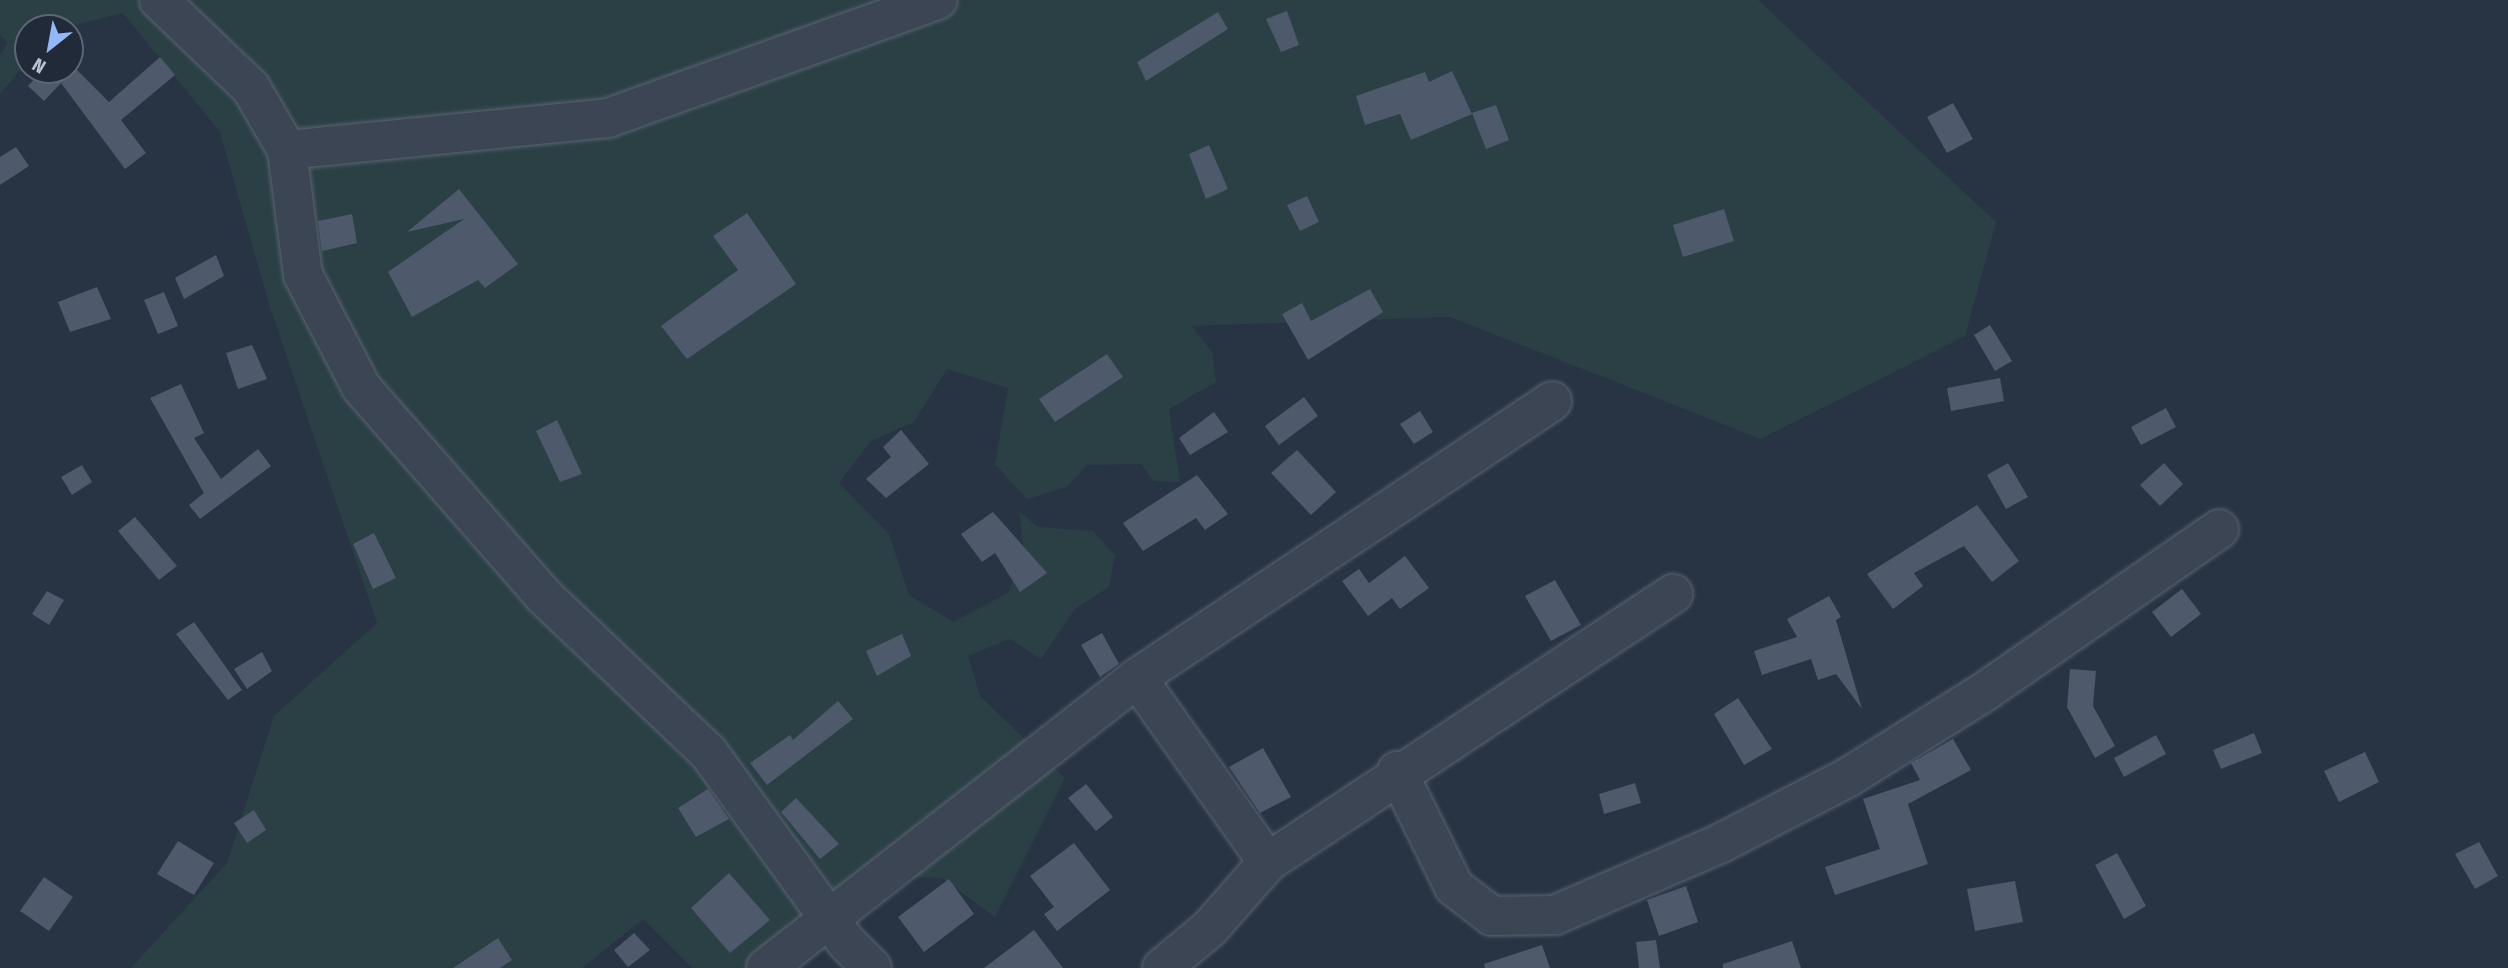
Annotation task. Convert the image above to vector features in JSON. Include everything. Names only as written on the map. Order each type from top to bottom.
[{"type":"street","points":[[159,0],[251,88],[287,150],[303,275],[361,387],[545,597],[708,752],[778,840],[829,919],[872,968]]},
{"type":"street","points":[[287,150],[608,118],[937,0]]},
{"type":"street","points":[[766,968],[1137,678],[1552,401]]},
{"type":"street","points":[[1397,771],[1450,881],[1482,913],[1502,919],[1555,915],[1721,843],[1847,778],[1984,692],[2219,529]]},
{"type":"street","points":[[1162,968],[1210,928],[1268,862],[1397,771],[1673,594]]},
{"type":"street","points":[[1137,678],[1268,862]]},
{"type":"green space","points":[[0,0],[1758,0],[1996,222],[1965,336],[1761,439],[1450,317],[1192,326],[1212,352],[1216,382],[1169,409],[1180,482],[1154,481],[1141,464],[1087,465],[1067,487],[1027,499],[995,464],[1008,388],[947,369],[914,422],[871,441],[839,483],[889,534],[909,595],[953,622],[1008,593],[1024,552],[1019,511],[1038,527],[1093,531],[1115,555],[1109,587],[1075,609],[1041,659],[1010,639],[968,656],[980,696],[1065,778],[995,917],[942,878],[869,876],[747,968],[692,968],[643,919],[582,968],[131,968],[227,863],[274,716],[377,623],[270,307],[220,132],[123,13],[84,23],[84,14],[14,14],[14,78],[0,94],[0,54],[8,43],[0,35]]},
{"type":"building","points":[[1287,11],[1299,45],[1281,52],[1266,19]]},
{"type":"building","points":[[1218,12],[1228,29],[1146,81],[1137,62]]},
{"type":"building","points":[[160,57],[175,75],[121,120],[146,153],[125,169],[62,84],[84,84],[84,77],[109,102]]},
{"type":"building","points":[[1452,71],[1472,114],[1411,140],[1400,114],[1365,125],[1356,96],[1425,72],[1429,82]]},
{"type":"building","points":[[30,84],[60,84],[44,101],[28,86]]},
{"type":"building","points":[[1953,103],[1973,139],[1947,153],[1927,117]]},
{"type":"building","points":[[1496,105],[1509,140],[1486,149],[1472,113]]},
{"type":"building","points":[[1209,145],[1228,189],[1206,199],[1189,154]]},
{"type":"building","points":[[16,147],[29,166],[0,185],[0,157]]},
{"type":"building","points":[[459,189],[518,264],[485,288],[478,280],[412,317],[388,272],[464,219],[407,232]]},
{"type":"building","points":[[1307,196],[1319,222],[1300,231],[1287,205]]},
{"type":"building","points":[[1724,209],[1734,241],[1683,257],[1673,225]]},
{"type":"building","points":[[747,213],[796,284],[687,359],[661,326],[738,270],[713,236]]},
{"type":"building","points":[[352,214],[357,243],[322,251],[318,221]]},
{"type":"building","points":[[216,255],[224,276],[184,299],[175,278]]},
{"type":"building","points":[[97,287],[111,319],[70,332],[58,302]]},
{"type":"building","points":[[1370,289],[1383,312],[1308,360],[1282,314],[1302,303],[1311,321]]},
{"type":"building","points":[[164,292],[178,326],[158,334],[144,300]]},
{"type":"building","points":[[1990,325],[2012,361],[1995,371],[1974,335]]},
{"type":"building","points":[[252,345],[267,379],[238,389],[226,353]]},
{"type":"building","points":[[1107,354],[1123,377],[1055,422],[1039,399]]},
{"type":"building","points":[[2000,378],[2004,401],[1951,411],[1947,388]]},
{"type":"building","points":[[181,384],[204,433],[194,438],[221,479],[258,449],[271,466],[200,519],[189,505],[204,493],[150,398]]},
{"type":"building","points":[[1304,397],[1318,416],[1279,445],[1265,426]]},
{"type":"building","points":[[2166,408],[2176,427],[2141,445],[2131,427]]},
{"type":"building","points":[[1420,411],[1433,432],[1414,444],[1400,424]]},
{"type":"building","points":[[1214,412],[1228,432],[1190,455],[1179,438]]},
{"type":"building","points":[[557,420],[582,474],[560,482],[536,431]]},
{"type":"building","points":[[901,430],[929,464],[886,498],[866,479],[891,457],[883,447]]},
{"type":"building","points":[[1297,450],[1336,492],[1311,515],[1271,473]]},
{"type":"building","points":[[2008,463],[2028,497],[2006,509],[1987,475]]},
{"type":"building","points":[[2164,463],[2183,484],[2160,506],[2140,485]]},
{"type":"building","points":[[82,465],[92,482],[72,495],[61,477]]},
{"type":"building","points":[[1197,475],[1228,514],[1205,530],[1196,518],[1143,551],[1123,523]]},
{"type":"building","points":[[1977,505],[2019,561],[1992,582],[1964,546],[1914,573],[1923,586],[1893,609],[1867,574]]},
{"type":"building","points":[[993,512],[1047,573],[1020,592],[995,553],[982,562],[961,534]]},
{"type":"building","points":[[135,517],[177,566],[159,580],[118,531]]},
{"type":"building","points":[[374,533],[396,578],[373,589],[353,544]]},
{"type":"building","points":[[1405,556],[1429,588],[1400,609],[1392,598],[1368,616],[1342,581],[1359,569],[1369,583]]},
{"type":"building","points":[[1555,580],[1581,625],[1551,641],[1525,596]]},
{"type":"building","points":[[2182,589],[2201,614],[2171,637],[2152,612]]},
{"type":"building","points":[[47,591],[64,600],[49,625],[32,614]]},
{"type":"building","points":[[1829,596],[1841,617],[1836,620],[1862,709],[1836,674],[1818,680],[1811,659],[1762,675],[1754,651],[1797,637],[1787,619]]},
{"type":"building","points":[[194,622],[242,690],[228,700],[176,634]]},
{"type":"building","points":[[1102,633],[1119,664],[1100,677],[1081,645]]},
{"type":"building","points":[[902,634],[911,656],[877,676],[866,651]]},
{"type":"building","points":[[262,652],[272,671],[247,689],[234,669]]},
{"type":"building","points":[[2070,669],[2096,671],[2093,706],[2115,746],[2095,758],[2067,707]]},
{"type":"building","points":[[1738,698],[1772,749],[1744,765],[1714,714]]},
{"type":"building","points":[[838,701],[853,719],[767,785],[750,763],[790,735],[793,740]]},
{"type":"building","points":[[2254,733],[2262,753],[2221,769],[2213,750]]},
{"type":"building","points":[[2156,735],[2166,754],[2124,777],[2114,758]]},
{"type":"building","points":[[1953,739],[1971,770],[1908,804],[1928,864],[1835,895],[1825,867],[1880,849],[1863,799],[1920,780],[1911,763]]},
{"type":"building","points":[[1263,748],[1291,797],[1260,813],[1229,767]]},
{"type":"building","points":[[2365,752],[2379,782],[2339,802],[2324,771]]},
{"type":"building","points":[[1635,783],[1641,803],[1604,814],[1599,794]]},
{"type":"building","points":[[1086,784],[1113,817],[1096,831],[1068,798]]},
{"type":"building","points":[[708,789],[729,819],[696,837],[678,808]]},
{"type":"building","points":[[796,798],[839,844],[820,859],[781,812]]},
{"type":"building","points":[[254,810],[266,830],[247,843],[234,823]]},
{"type":"building","points":[[178,841],[214,863],[194,895],[157,874]]},
{"type":"building","points":[[2479,842],[2498,876],[2475,889],[2455,854]]},
{"type":"building","points":[[1074,843],[1110,890],[1057,931],[1044,914],[1054,907],[1030,876]]},
{"type":"building","points":[[2117,853],[2146,906],[2124,919],[2095,865]]},
{"type":"building","points":[[729,873],[770,920],[730,953],[691,908]]},
{"type":"building","points":[[44,877],[73,897],[49,931],[20,911]]},
{"type":"building","points":[[949,879],[974,914],[924,952],[898,917]]},
{"type":"building","points":[[2015,881],[2023,922],[1975,931],[1967,889]]},
{"type":"building","points":[[1686,886],[1698,922],[1659,936],[1647,900]]},
{"type":"building","points":[[1034,930],[1063,968],[984,968]]},
{"type":"building","points":[[634,933],[650,950],[628,967],[614,950]]},
{"type":"building","points":[[498,938],[512,960],[500,968],[453,968]]},
{"type":"building","points":[[1656,940],[1660,968],[1639,968],[1636,942]]},
{"type":"building","points":[[1792,941],[1801,968],[1723,968],[1723,964]]},
{"type":"building","points":[[1542,945],[1550,968],[1485,968],[1484,964]]}]
